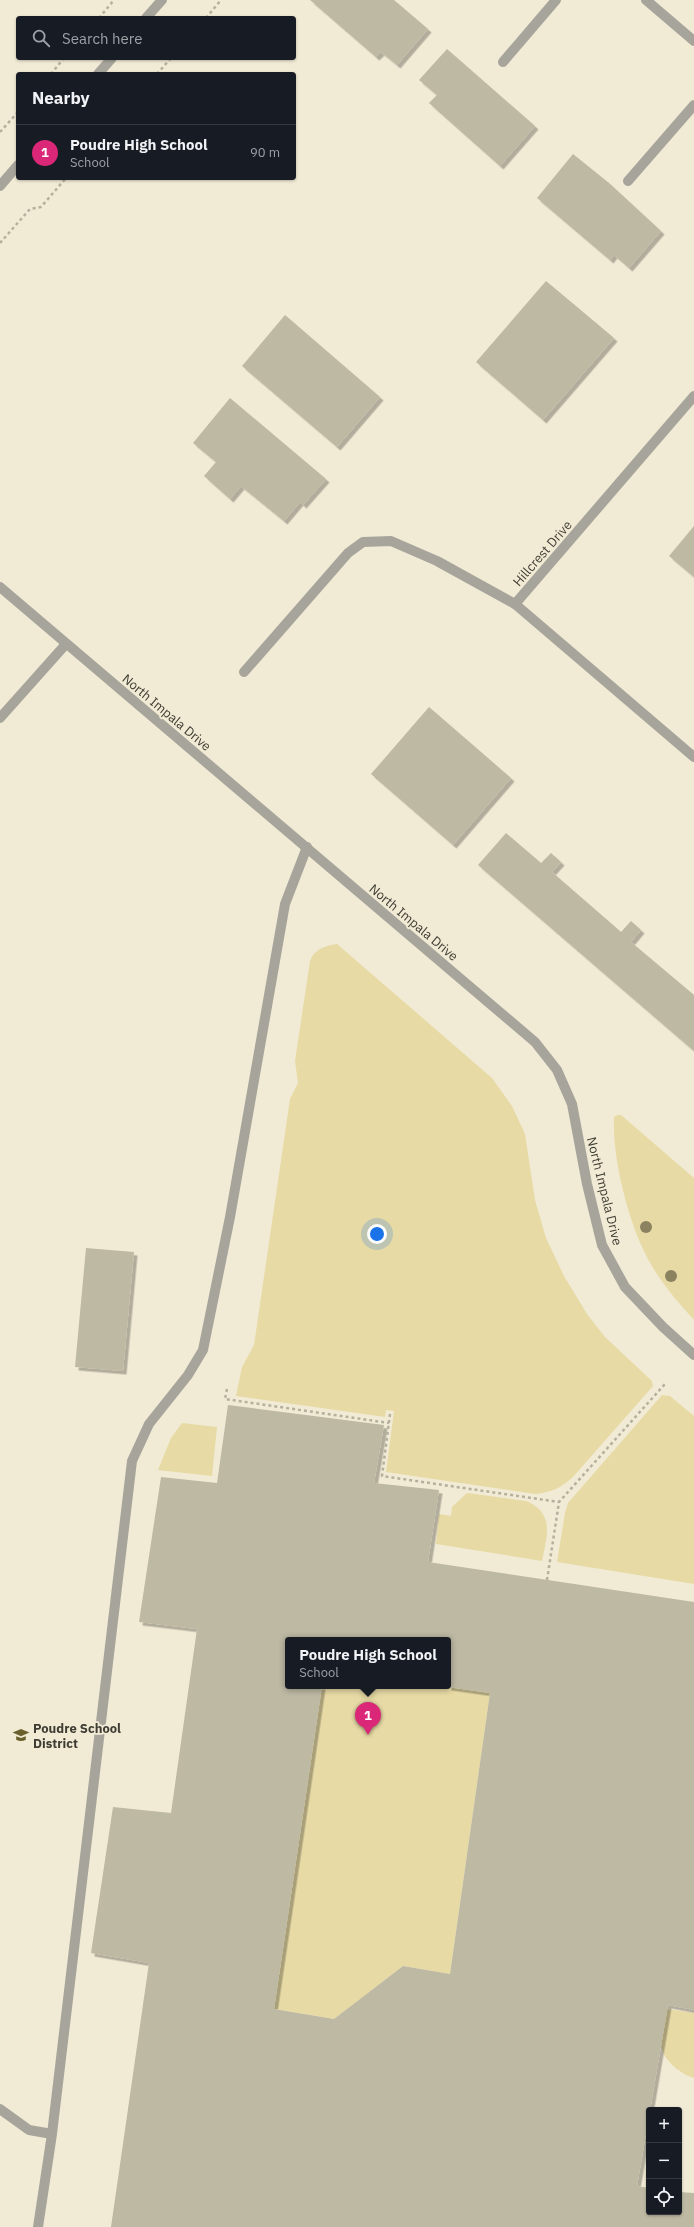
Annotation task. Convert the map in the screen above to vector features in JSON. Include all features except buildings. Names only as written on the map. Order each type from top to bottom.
[{"type":"street","points":[[148,16],[162,0]]},
{"type":"street","points":[[503,62],[556,0]]},
{"type":"street","points":[[646,0],[694,41]]},
{"type":"street","points":[[100,72],[110,60]]},
{"type":"street","points":[[628,181],[694,105]]},
{"type":"street","points":[[0,186],[16,167]]},
{"type":"street","name":"Hillcrest Drive","points":[[694,396],[515,604],[694,757]]},
{"type":"street","points":[[244,672],[348,553],[363,542],[391,541],[437,561],[515,604]]},
{"type":"street","name":"North Impala Drive","points":[[0,587],[535,1042],[557,1070],[572,1104],[587,1184],[602,1245],[624,1287],[663,1327],[694,1355]]},
{"type":"street","points":[[0,718],[66,644]]},
{"type":"street","points":[[38,2227],[52,2134],[132,1461],[149,1424],[188,1375],[203,1350],[230,1217],[284,904],[307,847]]},
{"type":"street","points":[[0,2109],[30,2130],[52,2134]]},
{"type":"path","points":[[100,16],[114,0]]},
{"type":"path","points":[[208,16],[221,0]]},
{"type":"path","points":[[53,72],[62,60]]},
{"type":"path","points":[[159,72],[169,60]]},
{"type":"path","points":[[0,132],[16,114]]},
{"type":"path","points":[[0,243],[30,209],[41,207],[64,180]]},
{"type":"path","points":[[547,1580],[559,1502],[666,1384]]},
{"type":"path","points":[[227,1389],[225,1398],[389,1423]]},
{"type":"path","points":[[390,1414],[382,1476],[559,1502]]},
{"type":"shaded area","points":[[337,944],[492,1078],[512,1106],[525,1134],[535,1200],[546,1238],[564,1276],[587,1314],[605,1337],[652,1381],[653,1386],[573,1477],[556,1489],[535,1494],[386,1472],[394,1411],[386,1410],[385,1417],[236,1396],[242,1367],[254,1345],[290,1099],[298,1083],[295,1061],[310,961],[314,954],[320,949]]},
{"type":"shaded area","points":[[621,1115],[694,1178],[694,1320],[660,1279],[649,1261],[638,1237],[627,1204],[618,1167],[614,1133],[614,1117]]},
{"type":"shaded area","points":[[662,1395],[670,1396],[694,1416],[694,1584],[557,1562],[568,1503]]},
{"type":"shaded area","points":[[182,1423],[217,1427],[212,1476],[158,1470],[171,1438]]},
{"type":"shaded area","points":[[467,1493],[526,1501],[535,1506],[541,1512],[547,1526],[546,1543],[542,1561],[436,1544],[439,1514],[451,1516],[452,1507]]},
{"type":"shaded area","points":[[451,1687],[490,1693],[450,1974],[403,1966],[334,2019],[274,2009],[322,1689],[451,1689]]},
{"type":"shaded area","points":[[667,2009],[694,2013],[694,2078],[677,2069],[664,2055],[661,2043]]},
{"type":"place","name":"Poudre School District","points":[[21,1735]]},
{"type":"place","name":"Poudre High School","points":[[368,1735]]}]
